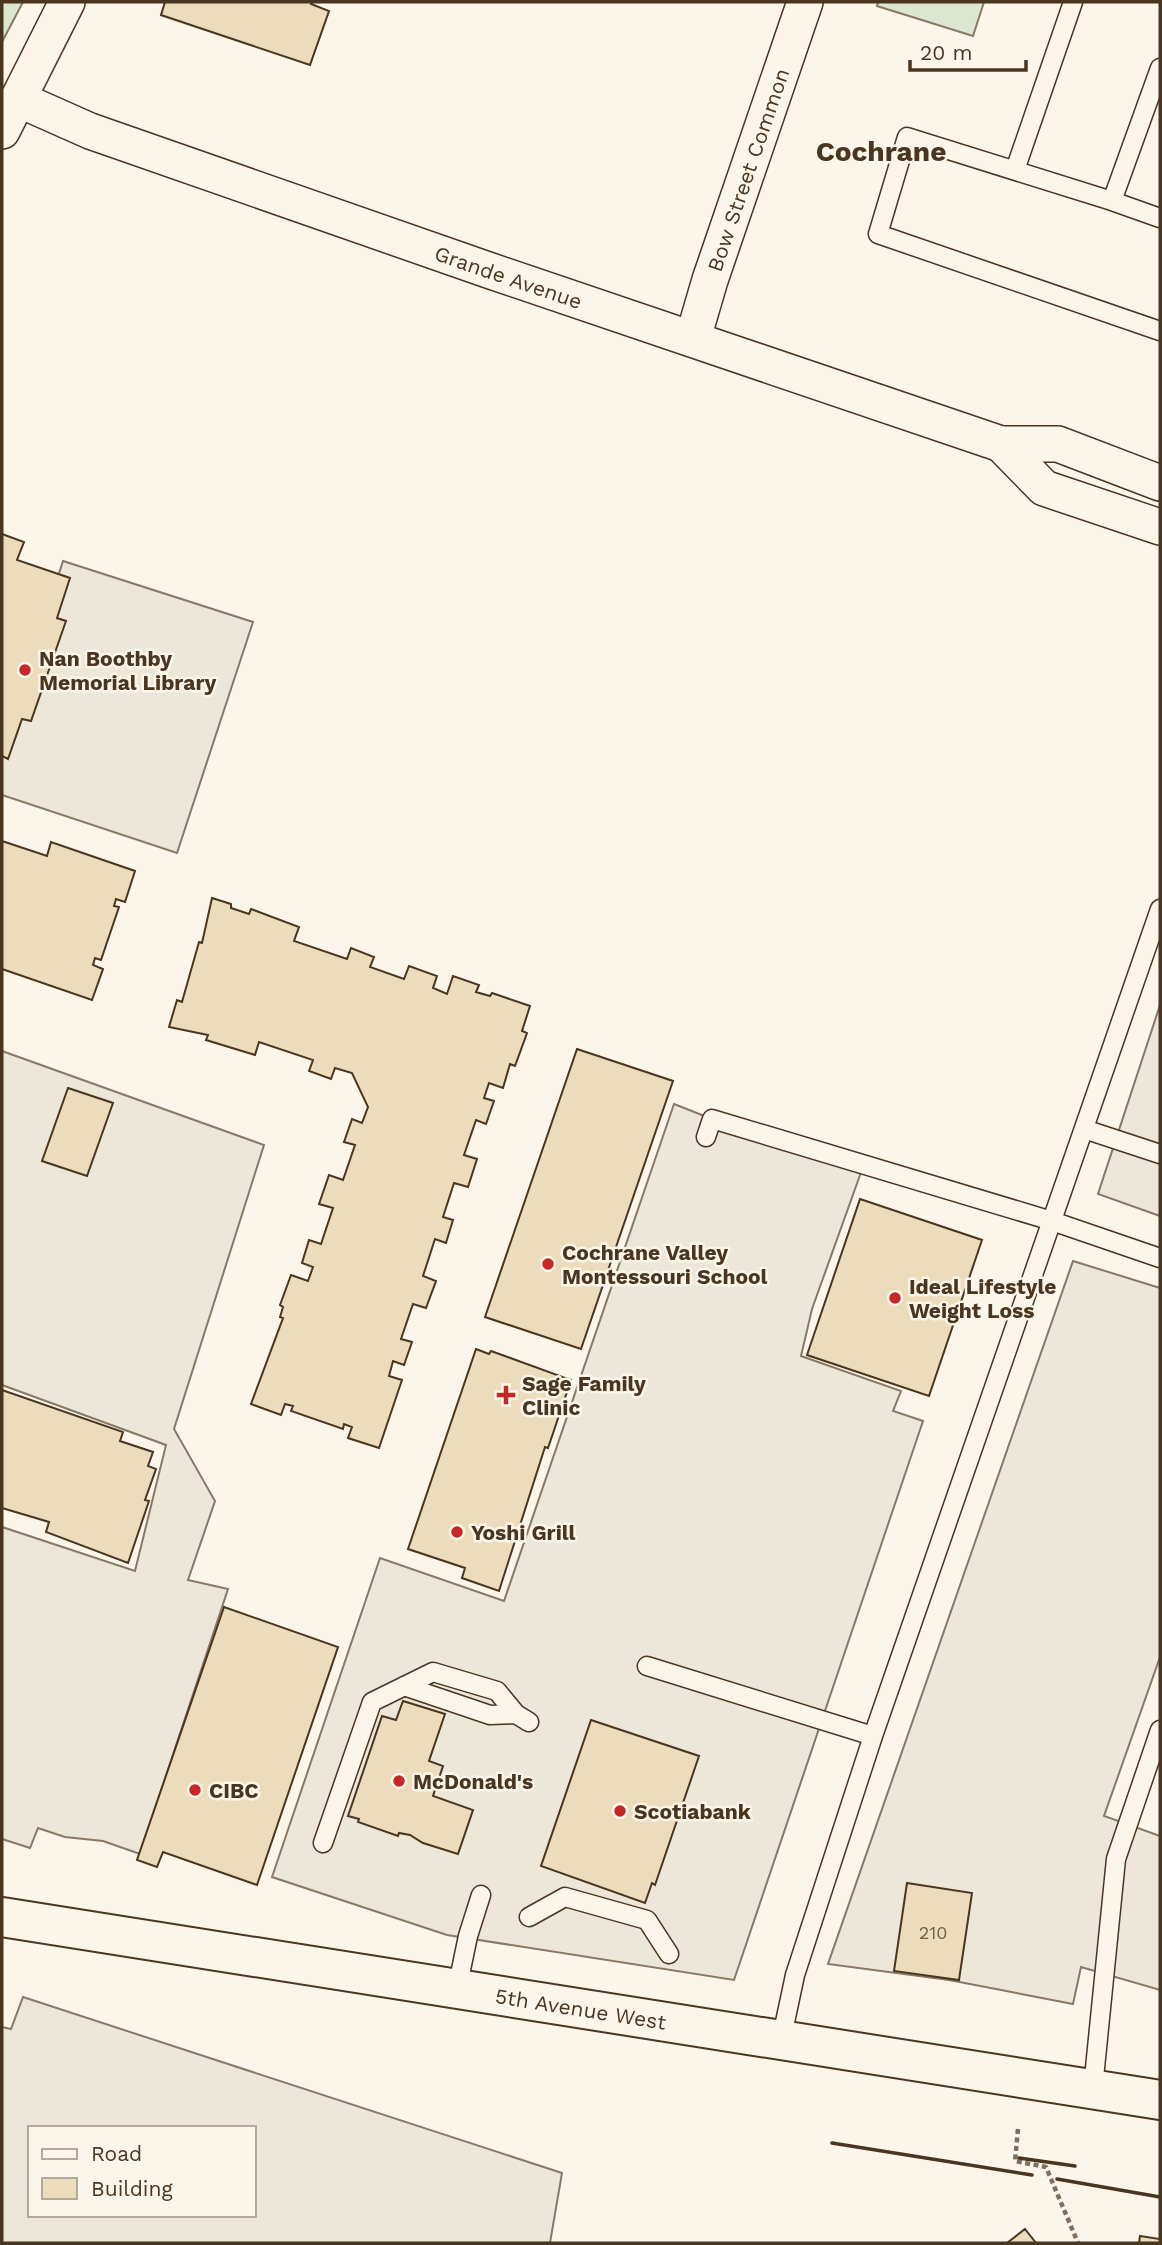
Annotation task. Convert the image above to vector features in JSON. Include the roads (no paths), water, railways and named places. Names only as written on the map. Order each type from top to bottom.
[{"type":"street","points":[[2,131],[67,2]]},
{"type":"street","name":"Bow Street Common","points":[[693,338],[710,280],[805,2]]},
{"type":"street","name":"Grande Avenue","points":[[18,99],[90,131],[1001,444],[1058,444],[1160,483]]},
{"type":"street","name":"Grande Avenue","points":[[1001,444],[1044,488],[1160,527]]},
{"type":"street","name":"5th Avenue West","points":[[2,1917],[1160,2100]]},
{"type":"lane","points":[[1015,170],[1073,2]]},
{"type":"lane","points":[[1112,201],[1160,68]]},
{"type":"lane","points":[[1160,218],[907,137],[878,234],[1160,331]]},
{"type":"lane","points":[[781,2041],[794,1975],[873,1736],[1160,909]]},
{"type":"lane","points":[[706,1137],[712,1119],[1052,1221],[1160,1258]]},
{"type":"lane","points":[[1084,1129],[1160,1154]]},
{"type":"lane","points":[[648,1666],[873,1736]]},
{"type":"lane","points":[[323,1843],[372,1702],[404,1686],[433,1672],[497,1691],[523,1718],[489,1715],[404,1686]]},
{"type":"lane","points":[[1093,2088],[1116,1858],[1160,1730]]},
{"type":"lane","points":[[457,1989],[481,1895]]},
{"type":"lane","points":[[529,1917],[565,1896],[647,1920],[669,1954]]},
{"type":"place","name":"Nan Boothby Memorial Library","points":[[25,670]]},
{"type":"place","name":"Cochrane Valley Montessouri School","points":[[548,1264]]},
{"type":"place","name":"Ideal Lifestyle Weight Loss","points":[[895,1298]]},
{"type":"place","name":"Sage Family Clinic","points":[[506,1395]]},
{"type":"place","name":"Yoshi Grill","points":[[457,1532]]},
{"type":"place","name":"McDonald's","points":[[399,1781]]},
{"type":"place","name":"CIBC","points":[[195,1790]]},
{"type":"place","name":"Scotiabank","points":[[620,1811]]},
{"type":"district","name":"Cochrane","points":[[881,151]]}]
